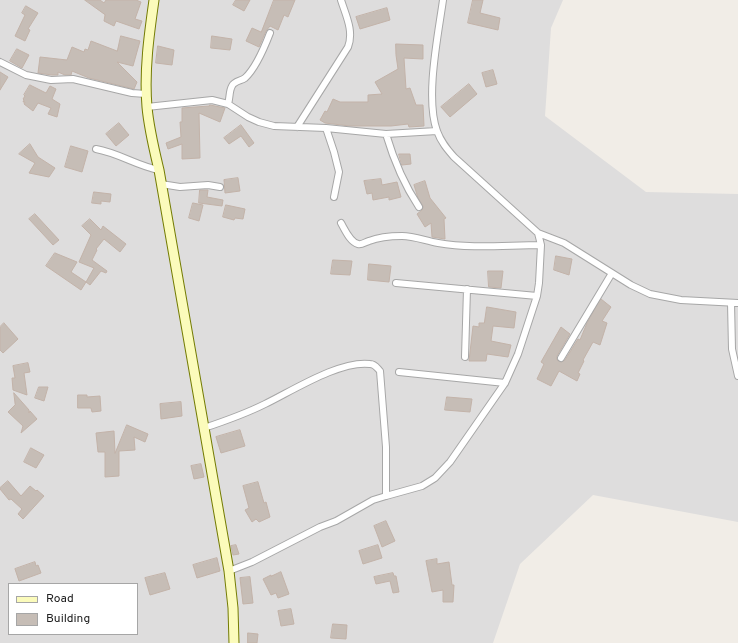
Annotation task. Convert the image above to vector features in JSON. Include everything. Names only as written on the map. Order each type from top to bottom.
[{"type":"street","points":[[154,0],[147,47],[146,94],[150,133],[162,184],[229,571],[233,608],[234,643]]},
{"type":"street","points":[[297,126],[348,47],[351,39],[351,31],[341,0]]},
{"type":"street","points":[[443,0],[437,40],[432,103],[437,131],[444,146],[449,152],[538,233],[564,243],[631,285],[650,294],[664,298],[738,303]]},
{"type":"street","points":[[228,104],[231,87],[234,83],[246,77],[266,45],[270,33]]},
{"type":"street","points":[[0,62],[26,75],[51,80],[73,79],[132,93],[146,94]]},
{"type":"street","points":[[147,107],[212,100],[228,104],[248,117],[274,126],[326,128],[386,134],[437,131]]},
{"type":"street","points":[[326,128],[339,172],[334,197]]},
{"type":"street","points":[[386,134],[406,187],[419,207]]},
{"type":"street","points":[[96,149],[115,153],[147,168],[159,170]]},
{"type":"street","points":[[162,184],[180,187],[208,184],[220,186]]},
{"type":"street","points":[[341,223],[352,241],[356,244],[387,237],[402,236],[438,243],[464,245],[541,245]]},
{"type":"street","points":[[229,571],[252,562],[356,511],[374,500],[422,486],[435,478],[450,462],[505,383],[518,354],[537,296],[541,245],[538,233]]},
{"type":"street","points":[[561,358],[612,273]]},
{"type":"street","points":[[396,283],[537,296]]},
{"type":"street","points":[[465,357],[467,289]]},
{"type":"street","points":[[731,303],[732,350],[738,376]]},
{"type":"street","points":[[204,428],[265,404],[294,388],[336,369],[348,365],[371,364],[376,366],[380,371],[386,447],[386,496]]},
{"type":"street","points":[[399,372],[505,383]]},
{"type":"shaded area","points":[[0,0],[563,0],[551,28],[545,116],[646,192],[738,194],[738,522],[593,495],[520,564],[493,643],[0,643]]},
{"type":"building","points":[[85,0],[100,0],[104,3],[106,0],[136,0],[141,2],[135,19],[142,21],[139,29],[116,21],[114,26],[104,21],[105,15]]},
{"type":"building","points":[[236,0],[250,0],[244,11],[233,5]]},
{"type":"building","points":[[274,0],[295,0],[288,17],[284,15],[278,30],[270,26],[266,31],[259,47],[246,41],[252,28],[261,32]]},
{"type":"building","points":[[473,0],[483,0],[480,13],[500,18],[498,30],[468,23]]},
{"type":"building","points":[[26,6],[38,13],[28,29],[30,30],[25,41],[15,36],[25,15],[22,13]]},
{"type":"building","points":[[387,8],[390,20],[360,29],[356,17]]},
{"type":"building","points":[[121,36],[140,41],[133,66],[117,62],[137,82],[134,89],[89,78],[72,71],[71,75],[65,75],[58,72],[58,75],[38,73],[40,57],[67,60],[72,47],[84,52],[85,49],[88,50],[91,41],[117,51]]},
{"type":"building","points":[[212,36],[232,39],[230,50],[211,48]]},
{"type":"building","points":[[396,44],[423,45],[423,59],[404,58],[406,89],[410,88],[416,105],[423,105],[424,126],[409,127],[408,124],[391,126],[350,126],[325,123],[320,120],[325,111],[327,112],[333,99],[340,102],[368,102],[368,95],[382,94],[375,82],[398,69]]},
{"type":"building","points":[[158,46],[174,50],[172,65],[156,63]]},
{"type":"building","points":[[17,49],[29,55],[22,68],[10,61]]},
{"type":"building","points":[[493,70],[497,84],[486,87],[482,73]]},
{"type":"building","points":[[0,72],[8,77],[0,90]]},
{"type":"building","points":[[469,84],[477,94],[450,117],[441,107]]},
{"type":"building","points":[[30,85],[46,93],[50,86],[56,89],[52,99],[60,104],[57,117],[48,114],[51,108],[38,103],[33,111],[24,104],[24,95]]},
{"type":"building","points":[[210,105],[225,108],[220,122],[199,113],[200,158],[182,159],[182,144],[168,149],[166,143],[181,137],[180,122],[182,122],[182,108]]},
{"type":"building","points":[[119,123],[129,135],[116,146],[106,134]]},
{"type":"building","points":[[241,125],[254,143],[249,147],[241,136],[229,144],[224,138]]},
{"type":"building","points":[[30,144],[38,157],[55,168],[49,177],[29,173],[35,163],[19,154]]},
{"type":"building","points":[[71,146],[88,151],[82,172],[65,167]]},
{"type":"building","points":[[399,154],[410,154],[411,164],[402,165]]},
{"type":"building","points":[[238,178],[240,191],[225,193],[224,180]]},
{"type":"building","points":[[381,179],[382,185],[397,182],[401,197],[389,200],[389,197],[373,200],[372,193],[367,194],[364,181]]},
{"type":"building","points":[[425,181],[430,198],[446,218],[444,219],[445,239],[432,237],[431,223],[425,227],[417,214],[422,210],[423,206],[418,198],[414,185]]},
{"type":"building","points":[[200,190],[208,190],[207,197],[223,200],[222,206],[199,203]]},
{"type":"building","points":[[94,192],[111,194],[110,202],[101,201],[101,204],[92,203]]},
{"type":"building","points":[[193,203],[203,205],[199,221],[189,218]]},
{"type":"building","points":[[226,205],[245,209],[243,219],[235,218],[234,220],[223,217]]},
{"type":"building","points":[[35,214],[59,240],[53,245],[29,219]]},
{"type":"building","points":[[90,219],[101,230],[103,226],[126,244],[120,252],[104,239],[96,249],[97,250],[92,260],[107,271],[106,273],[101,271],[90,285],[86,282],[94,268],[79,262],[91,235],[82,226]]},
{"type":"building","points":[[55,253],[77,262],[71,272],[86,282],[81,290],[46,266]]},
{"type":"building","points":[[556,256],[572,259],[569,275],[554,270]]},
{"type":"building","points":[[333,260],[352,261],[350,275],[331,274]]},
{"type":"building","points":[[369,264],[391,266],[389,282],[368,280]]},
{"type":"building","points":[[488,271],[503,271],[501,288],[489,287]]},
{"type":"building","points":[[601,299],[611,307],[602,321],[607,323],[600,345],[593,342],[583,360],[584,361],[578,373],[580,374],[577,381],[559,371],[551,386],[537,379],[544,364],[541,362],[561,327],[570,334],[557,356],[557,360],[561,362],[565,360],[578,339],[580,340],[587,323]]},
{"type":"building","points":[[487,307],[516,312],[514,328],[493,326],[491,341],[511,345],[508,357],[487,354],[486,361],[469,361],[473,326],[479,327],[479,323],[484,323]]},
{"type":"building","points":[[4,323],[18,339],[3,353],[0,350],[0,327]]},
{"type":"building","points":[[28,363],[30,372],[24,373],[27,395],[13,390],[12,378],[15,378],[13,366]]},
{"type":"building","points":[[39,387],[48,387],[44,401],[35,398]]},
{"type":"building","points":[[14,393],[29,410],[29,413],[30,411],[37,419],[21,433],[23,426],[8,412],[15,405]]},
{"type":"building","points":[[78,395],[87,395],[87,397],[100,396],[101,411],[92,412],[91,408],[78,408]]},
{"type":"building","points":[[447,397],[472,399],[470,412],[445,410]]},
{"type":"building","points":[[181,402],[182,416],[161,419],[160,404]]},
{"type":"building","points":[[127,425],[148,434],[145,442],[134,437],[135,450],[119,451],[119,476],[105,477],[105,452],[98,452],[96,433],[114,431],[115,453]]},
{"type":"building","points":[[240,430],[245,446],[221,453],[216,437]]},
{"type":"building","points":[[31,448],[44,455],[36,468],[24,462]]},
{"type":"building","points":[[201,464],[204,477],[194,479],[191,466]]},
{"type":"building","points":[[8,481],[21,496],[30,486],[44,496],[23,519],[18,514],[22,509],[11,499],[9,500],[0,489]]},
{"type":"building","points":[[258,482],[270,517],[259,522],[256,519],[252,522],[245,510],[249,508],[243,486]]},
{"type":"building","points":[[386,521],[395,541],[382,547],[374,526]]},
{"type":"building","points":[[236,545],[239,554],[233,555],[231,546]]},
{"type":"building","points":[[378,545],[382,558],[363,564],[359,551]]},
{"type":"building","points":[[217,558],[220,571],[197,578],[193,565]]},
{"type":"building","points":[[437,559],[437,564],[449,562],[452,585],[454,585],[453,602],[443,602],[443,590],[432,592],[426,561]]},
{"type":"building","points":[[35,562],[41,573],[19,581],[15,569]]},
{"type":"building","points":[[281,572],[289,594],[278,598],[276,593],[271,595],[263,579]]},
{"type":"building","points":[[165,573],[170,589],[150,595],[145,578]]},
{"type":"building","points":[[393,573],[394,576],[396,576],[399,592],[393,593],[390,581],[376,584],[374,577]]},
{"type":"building","points":[[250,577],[253,603],[243,604],[240,578]]},
{"type":"building","points":[[291,609],[294,624],[281,626],[278,611]]},
{"type":"building","points":[[333,624],[347,625],[346,639],[331,638]]},
{"type":"building","points":[[248,633],[258,634],[257,643],[248,643]]}]
